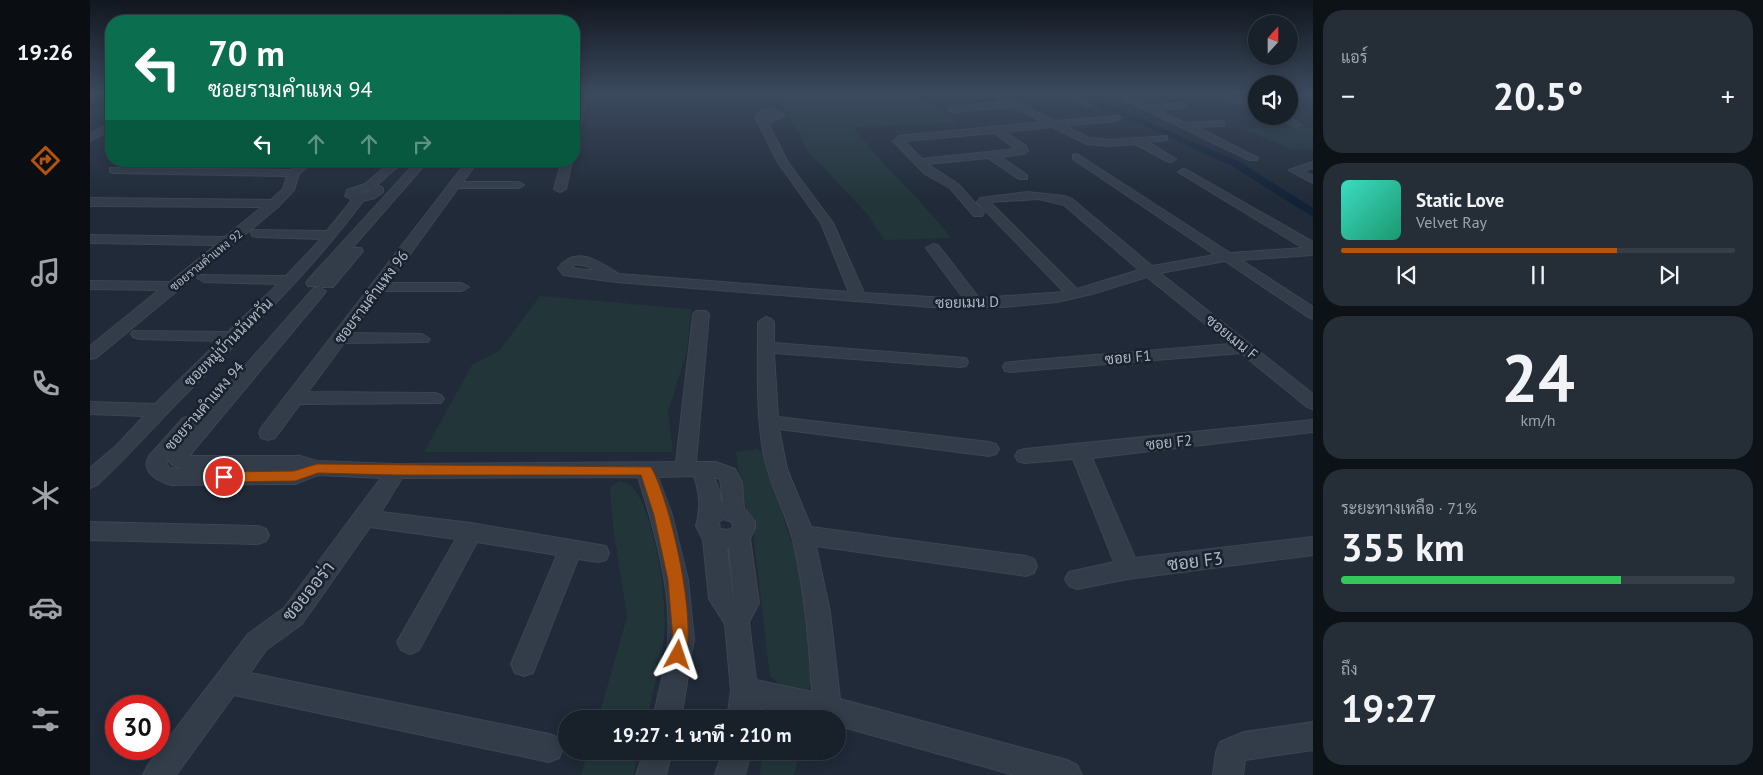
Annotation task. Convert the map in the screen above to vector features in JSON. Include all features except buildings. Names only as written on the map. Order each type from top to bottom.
[{"type":"street","points":[[90,138],[105,129]]},
{"type":"street","points":[[766,129],[782,162],[827,223],[859,298]]},
{"type":"street","points":[[978,213],[954,186],[929,172],[898,141],[899,138],[1005,129]]},
{"type":"street","points":[[1062,129],[1087,141],[1109,143],[1164,138]]},
{"type":"street","points":[[1192,129],[1253,158]]},
{"type":"street","points":[[918,162],[992,156],[1024,150],[996,130]]},
{"type":"street","points":[[1136,140],[1171,159]]},
{"type":"street","points":[[992,156],[1023,177]]},
{"type":"street","points":[[1077,157],[1313,314]]},
{"type":"street","points":[[1313,165],[1294,170],[1313,180]]},
{"type":"street","name":"ซอยรามคําแหง 92","points":[[90,354],[97,343],[174,286],[274,204],[288,190],[294,173],[302,167]]},
{"type":"street","name":"ซอยหมู่บ้านนันทวัน","points":[[90,480],[124,450],[159,410],[233,337],[311,286],[331,235],[364,192],[392,167]]},
{"type":"street","name":"ซอยรามคําแหง 94","points":[[418,167],[156,460],[156,468],[160,474],[171,477],[295,476],[317,468],[396,471],[716,469],[728,474],[732,483],[734,512]]},
{"type":"street","name":"ซอยรามคําแหง 94","points":[[311,286],[427,167]]},
{"type":"street","name":"ซอยรามคําแหง 96","points":[[268,432],[469,167]]},
{"type":"street","points":[[560,189],[566,167]]},
{"type":"street","points":[[114,170],[294,173]]},
{"type":"street","points":[[1183,172],[1313,250]]},
{"type":"street","points":[[456,185],[518,185]]},
{"type":"street","name":"ซอยเมน F","points":[[1074,294],[983,202],[989,199],[1047,196],[1062,199],[1313,403]]},
{"type":"street","points":[[90,202],[274,204]]},
{"type":"street","points":[[257,233],[331,235]]},
{"type":"street","points":[[90,239],[229,241]]},
{"type":"street","points":[[933,248],[975,303]]},
{"type":"street","name":"ซอยเมน D","points":[[616,278],[931,303],[1026,301],[1074,294],[1172,265],[1230,257],[1313,250]]},
{"type":"street","points":[[204,278],[311,286]]},
{"type":"street","points":[[90,285],[174,286]]},
{"type":"street","points":[[379,287],[462,287]]},
{"type":"street","points":[[701,314],[693,470],[710,494],[721,599],[737,621],[744,692],[742,710]]},
{"type":"street","points":[[766,322],[767,407],[778,470],[797,517],[812,574],[821,624],[827,709]]},
{"type":"street","points":[[139,334],[233,337]]},
{"type":"street","points":[[340,338],[422,339]]},
{"type":"street","points":[[766,347],[960,362]]},
{"type":"street","name":"ซอย F1","points":[[1011,367],[1244,348]]},
{"type":"street","points":[[295,398],[435,399]]},
{"type":"street","points":[[90,408],[159,410]]},
{"type":"street","points":[[770,422],[989,449]]},
{"type":"street","name":"ซอย F2","points":[[1025,456],[1080,452],[1313,426]]},
{"type":"street","points":[[1080,452],[1128,569]]},
{"type":"street","points":[[646,470],[661,515],[676,580],[681,639],[669,710]]},
{"type":"street","name":"ซอยออร่า","points":[[158,775],[258,642],[292,616],[396,471]]},
{"type":"street","points":[[712,526],[725,510],[734,512],[744,521],[745,526],[739,536],[747,603],[737,621]]},
{"type":"street","points":[[364,518],[471,532],[598,552]]},
{"type":"street","points":[[712,526],[728,540],[739,536]]},
{"type":"street","points":[[90,531],[258,535]]},
{"type":"street","points":[[410,642],[471,532]]},
{"type":"street","points":[[802,535],[1026,566]]},
{"type":"street","name":"ซอย F3","points":[[1077,579],[1128,569],[1313,546]]},
{"type":"street","points":[[524,664],[571,548]]},
{"type":"street","points":[[228,681],[549,748]]},
{"type":"street","points":[[744,692],[827,709],[1067,775]]},
{"type":"street","points":[[1228,775],[1230,752],[1244,746],[1313,736]]},
{"type":"street","points":[[651,775],[655,760]]},
{"type":"street","points":[[730,775],[734,760]]},
{"type":"green space","points":[[797,129],[856,129],[877,156],[927,209],[951,238],[884,240],[868,215],[806,149]]},
{"type":"green space","points":[[1245,129],[1313,129],[1313,149],[1293,150]]},
{"type":"green space","points":[[540,296],[691,309],[687,351],[668,412],[673,452],[424,452],[472,365],[499,351]]},
{"type":"green space","points":[[757,449],[767,456],[786,527],[806,583],[814,676],[808,691],[779,684],[770,676],[753,532],[740,485],[736,452]]},
{"type":"green space","points":[[619,481],[632,486],[642,503],[654,539],[662,582],[665,621],[664,636],[649,710],[601,710],[627,617],[613,526],[611,486]]},
{"type":"green space","points":[[585,760],[637,760],[633,775],[581,775]]},
{"type":"green space","points":[[761,760],[798,760],[794,775],[760,775]]},
{"type":"waterway","points":[[1157,129],[1236,164],[1313,213]]},
{"type":"route","points":[[224,477],[295,476],[317,468],[396,471],[646,470],[661,515],[676,580],[681,639],[678,655]]}]
